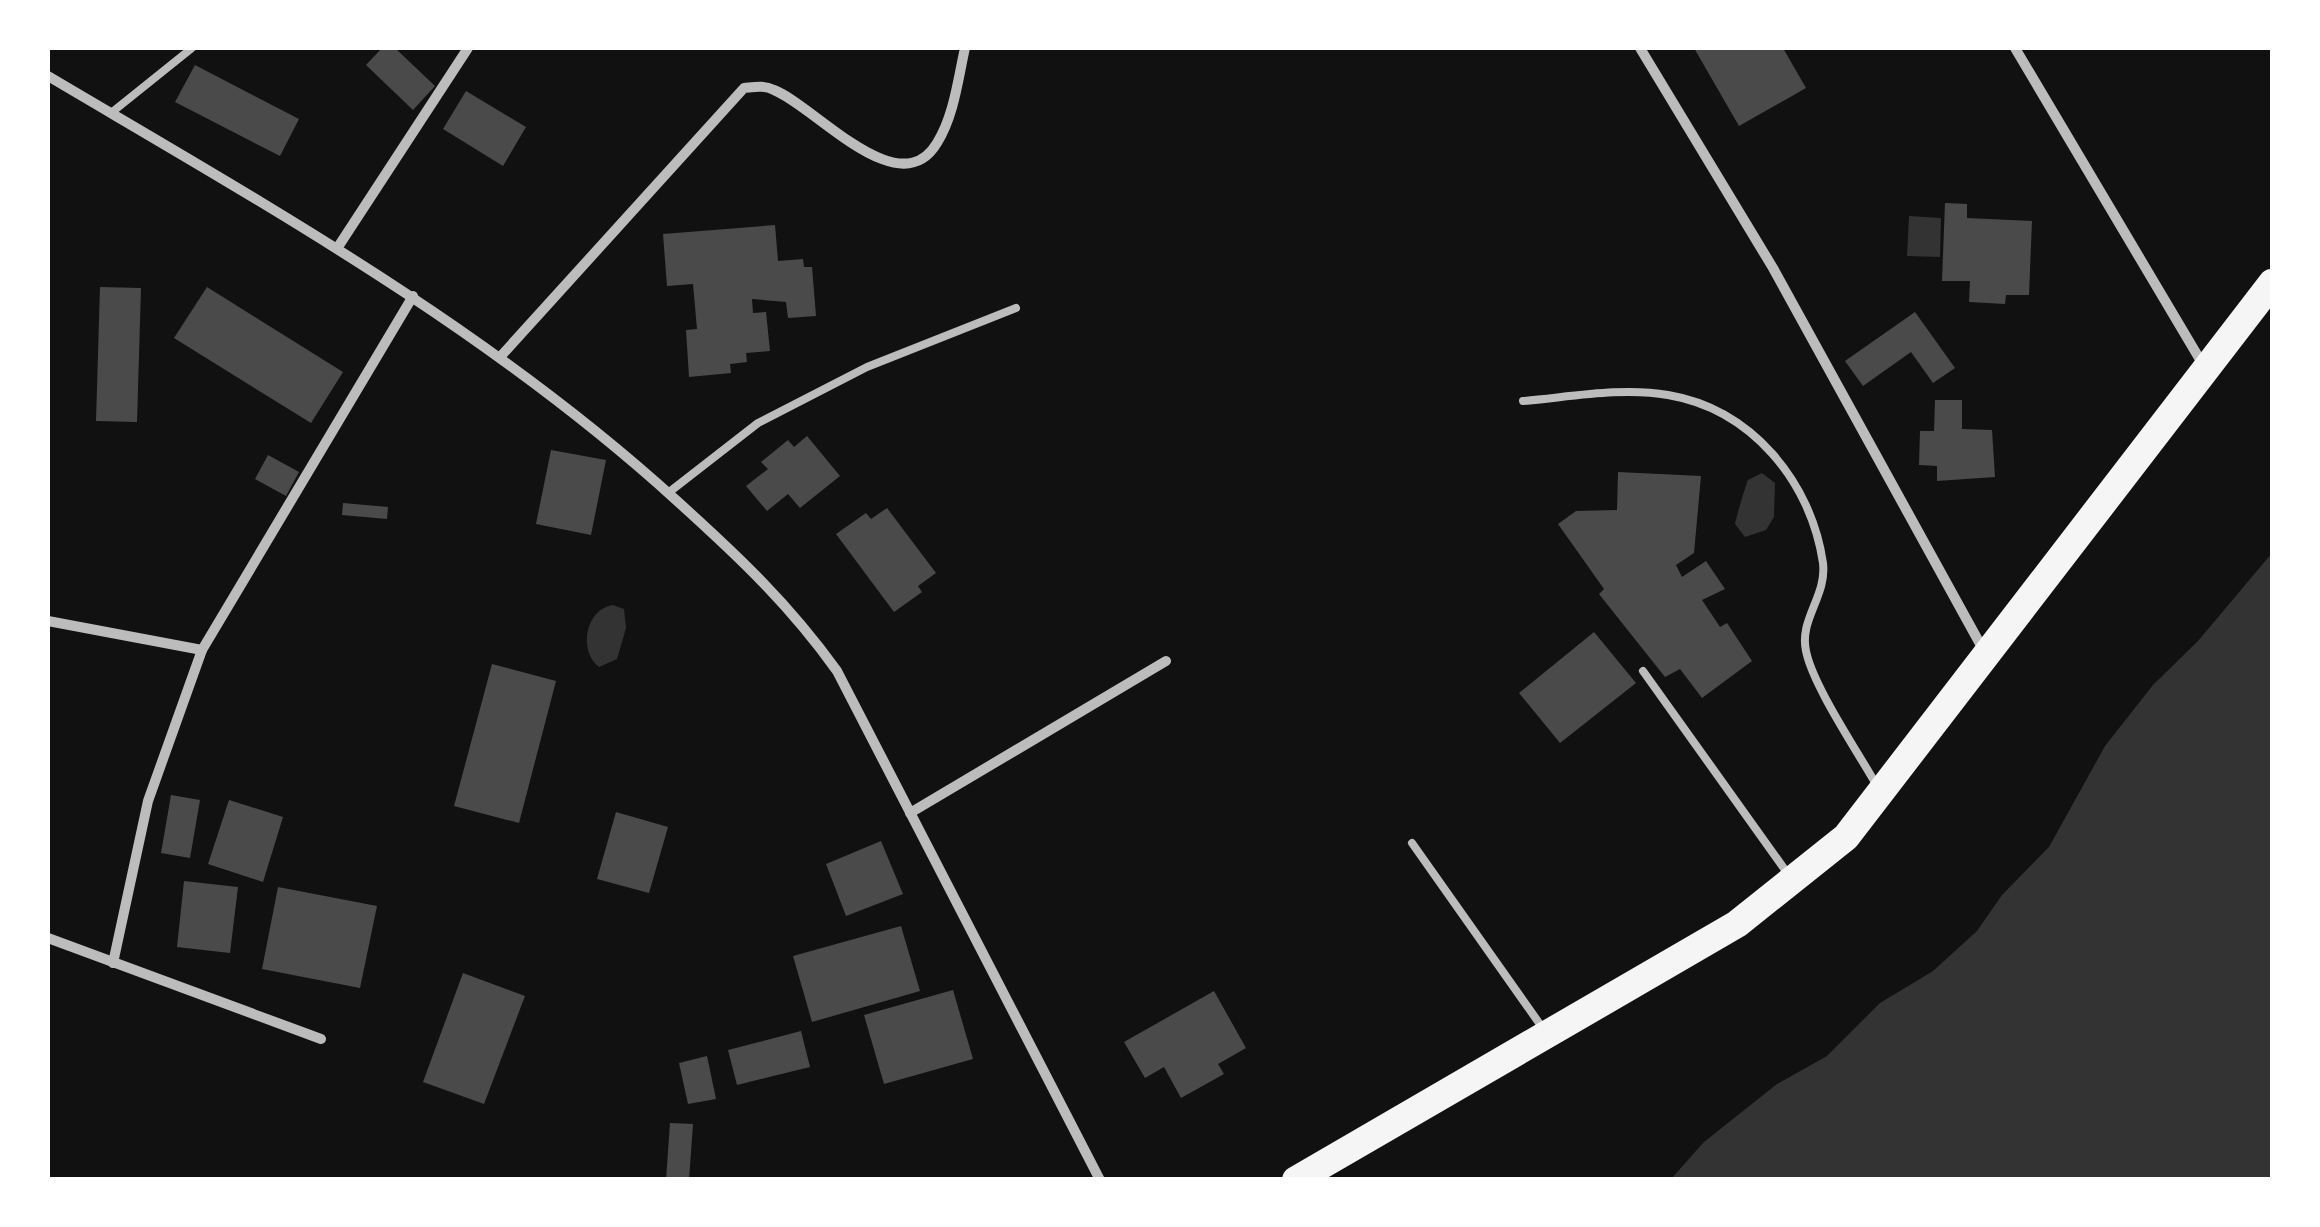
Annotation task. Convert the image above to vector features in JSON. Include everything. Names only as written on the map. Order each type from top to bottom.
[{"type":"highway","points":[[1296,1180],[1736,924],[1794,882],[1846,837],[2272,283]]},
{"type":"street","points":[[338,247],[468,48]]},
{"type":"street","points":[[501,356],[744,88],[777,90],[863,150],[896,165],[920,162],[936,146],[947,122],[966,48]]},
{"type":"street","points":[[1640,48],[1773,268],[1987,656]]},
{"type":"street","points":[[2014,48],[2206,368]]},
{"type":"street","points":[[48,76],[338,247],[501,356],[668,492],[794,612],[836,672],[1100,1180]]},
{"type":"street","points":[[114,962],[148,800],[202,650],[413,296]]},
{"type":"street","points":[[48,621],[202,650]]},
{"type":"street","points":[[910,814],[1166,661]]},
{"type":"street","points":[[48,938],[321,1039]]},
{"type":"lane","points":[[111,114],[192,48]]},
{"type":"lane","points":[[668,492],[758,423],[866,367],[1016,308]]},
{"type":"lane","points":[[1523,402],[1611,394],[1667,394],[1716,408],[1774,454],[1811,518],[1823,566],[1823,586],[1807,622],[1807,657],[1882,794]]},
{"type":"lane","points":[[1643,671],[1794,882]]},
{"type":"lane","points":[[1412,843],[1546,1034]]},
{"type":"shaded area","points":[[1909,216],[1941,218],[1940,257],[1907,256]]},
{"type":"shaded area","points":[[1762,473],[1775,483],[1774,517],[1766,530],[1745,537],[1735,524],[1737,516],[1748,480]]},
{"type":"shaded area","points":[[2272,553],[2272,1179],[1671,1179],[1704,1142],[1777,1084],[1827,1056],[1880,1003],[1933,971],[1977,931],[2002,895],[2049,847],[2105,746],[2153,685],[2198,641]]},
{"type":"shaded area","points":[[613,605],[624,609],[626,628],[617,659],[599,667],[588,651],[588,632],[596,614]]},
{"type":"building","points":[[382,48],[395,48],[435,86],[413,110],[366,65]]},
{"type":"building","points":[[1694,48],[1783,48],[1806,88],[1739,126]]},
{"type":"building","points":[[195,65],[299,119],[280,156],[175,102]]},
{"type":"building","points":[[466,91],[526,127],[503,166],[443,129]]},
{"type":"building","points":[[1945,203],[1967,204],[1967,218],[2032,221],[2029,295],[2006,295],[2005,304],[1969,302],[1970,281],[1942,281]]},
{"type":"building","points":[[775,225],[778,261],[803,259],[804,267],[812,267],[816,316],[788,318],[786,302],[752,299],[753,313],[766,312],[770,351],[746,353],[747,362],[730,364],[731,373],[689,377],[686,330],[697,329],[693,284],[667,286],[663,234]]},
{"type":"building","points":[[100,287],[141,288],[137,422],[96,421]]},
{"type":"building","points":[[207,287],[343,372],[311,423],[174,338]]},
{"type":"building","points":[[1915,312],[1955,368],[1933,383],[1911,352],[1863,386],[1845,361]]},
{"type":"building","points":[[1935,400],[1962,400],[1962,429],[1992,430],[1995,477],[1937,481],[1937,466],[1919,465],[1920,431],[1934,431]]},
{"type":"building","points":[[807,436],[840,476],[800,508],[788,494],[767,511],[746,486],[768,469],[761,462],[788,440],[794,447]]},
{"type":"building","points":[[551,450],[606,460],[591,535],[536,524]]},
{"type":"building","points":[[268,455],[299,472],[286,496],[255,479]]},
{"type":"building","points":[[1618,472],[1701,476],[1694,553],[1676,565],[1682,577],[1706,561],[1725,589],[1702,600],[1720,627],[1727,623],[1752,661],[1702,698],[1680,669],[1665,677],[1599,594],[1604,589],[1558,524],[1576,511],[1617,510]]},
{"type":"building","points":[[343,503],[388,507],[387,519],[342,515]]},
{"type":"building","points":[[887,508],[936,573],[918,586],[922,592],[894,612],[836,534],[866,513],[871,519]]},
{"type":"building","points":[[1594,632],[1636,683],[1560,743],[1519,693]]},
{"type":"building","points":[[492,664],[556,681],[519,823],[454,806]]},
{"type":"building","points":[[171,795],[200,800],[190,858],[161,853]]},
{"type":"building","points":[[229,800],[283,817],[263,882],[208,864]]},
{"type":"building","points":[[616,812],[668,827],[649,893],[597,879]]},
{"type":"building","points":[[881,841],[903,894],[846,916],[826,864]]},
{"type":"building","points":[[184,881],[238,887],[230,953],[177,947]]},
{"type":"building","points":[[278,887],[377,906],[360,988],[262,969]]},
{"type":"building","points":[[901,926],[920,991],[812,1022],[793,956]]},
{"type":"building","points":[[463,973],[525,996],[484,1104],[423,1082]]},
{"type":"building","points":[[953,990],[973,1059],[884,1084],[864,1015]]},
{"type":"building","points":[[1214,991],[1246,1048],[1218,1064],[1224,1074],[1181,1098],[1164,1067],[1145,1078],[1124,1042]]},
{"type":"building","points":[[801,1031],[810,1067],[737,1085],[728,1050]]},
{"type":"building","points":[[707,1056],[716,1099],[688,1104],[679,1063]]},
{"type":"building","points":[[670,1123],[693,1124],[689,1180],[666,1180]]}]
